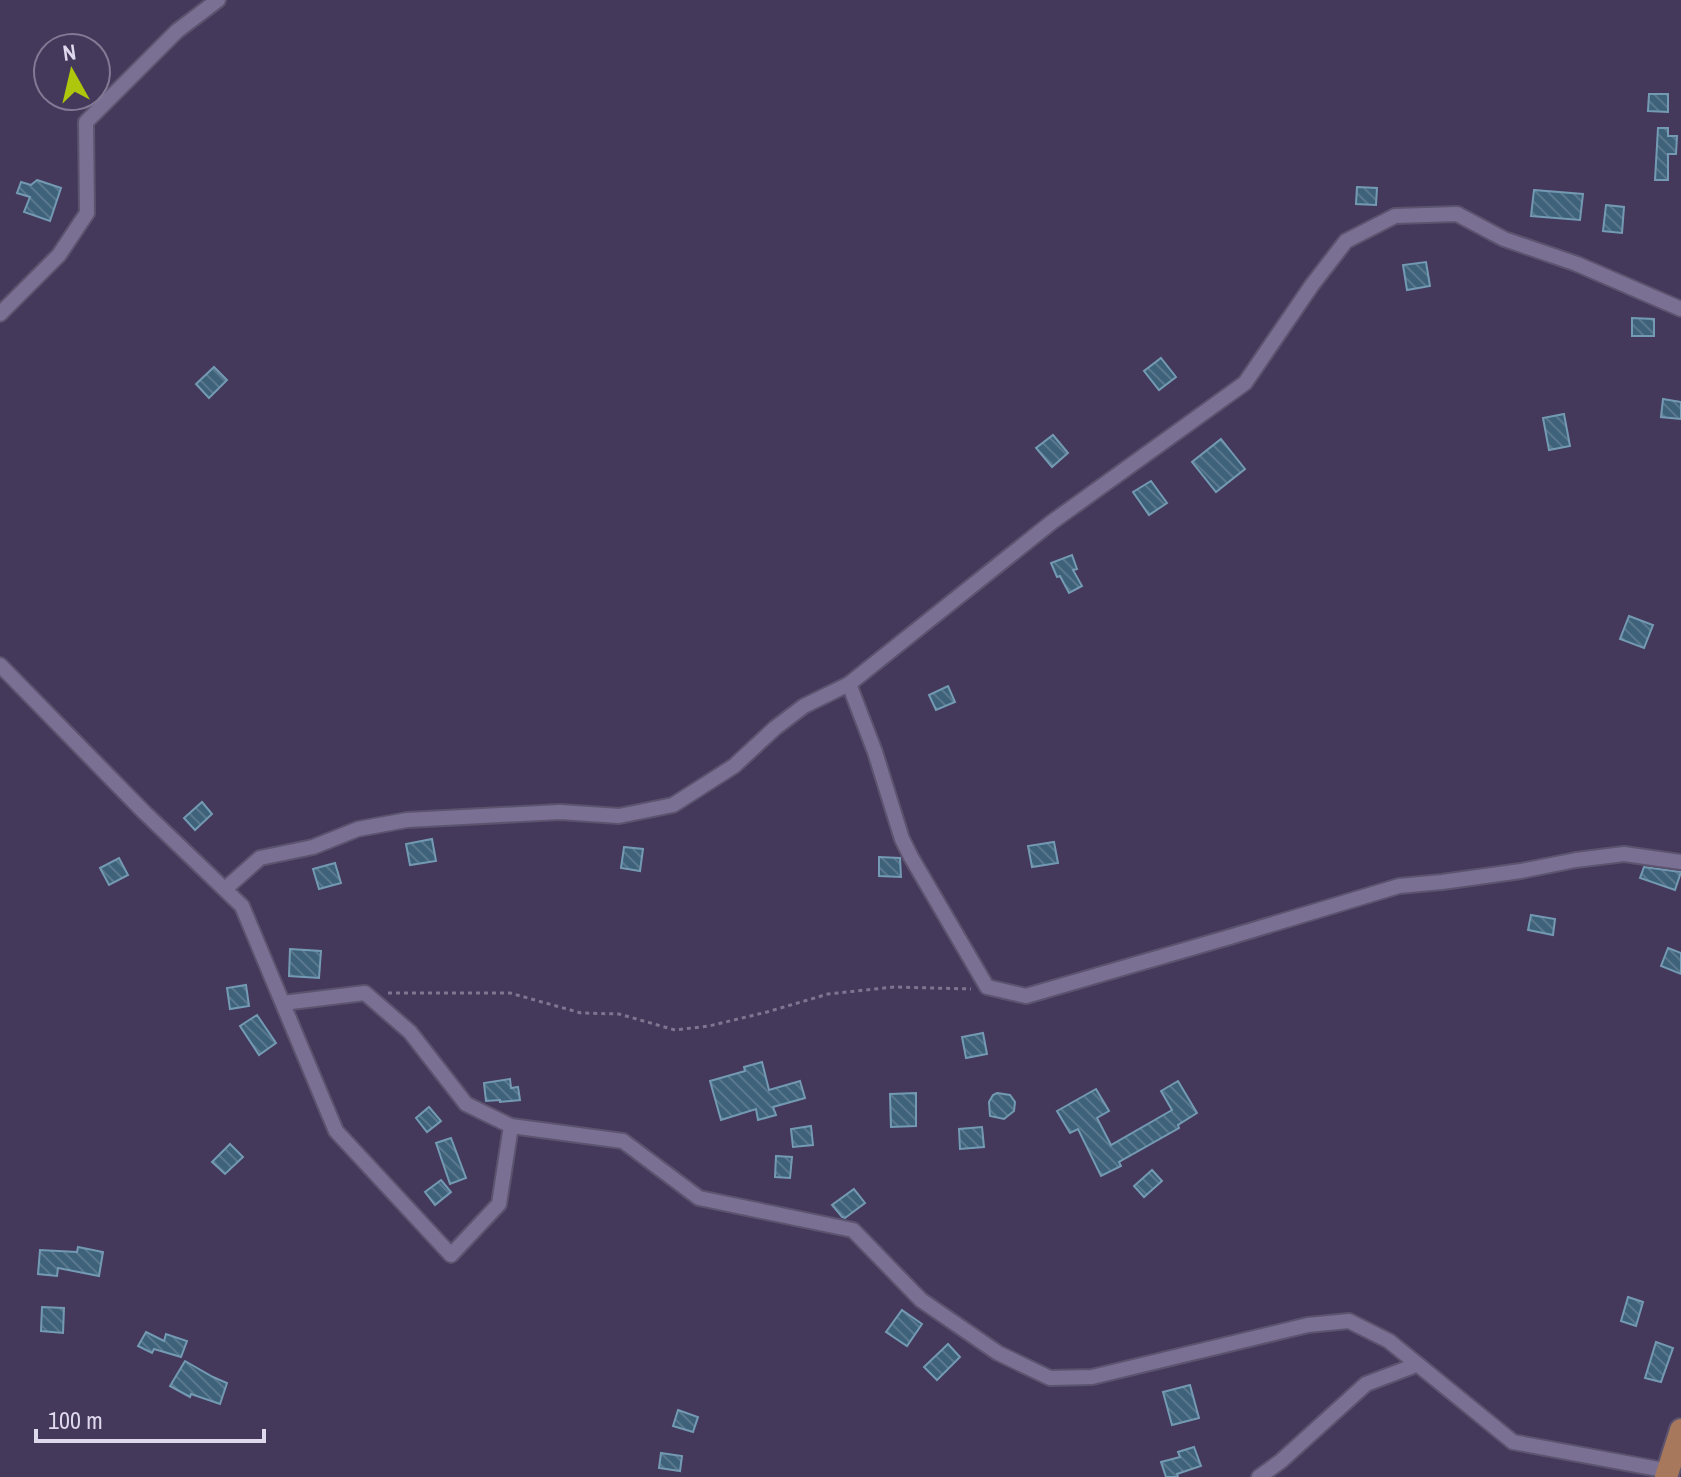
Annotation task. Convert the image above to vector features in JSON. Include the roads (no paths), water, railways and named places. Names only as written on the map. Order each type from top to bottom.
[{"type":"highway","points":[[1668,1474],[1681,1431]]},
{"type":"street","points":[[0,314],[59,255],[87,213],[86,122],[177,31],[218,0]]},
{"type":"street","points":[[225,889],[260,858],[313,847],[358,829],[407,820],[560,812],[619,816],[673,805],[734,766],[804,706],[849,684],[1052,522],[1245,383],[1346,241],[1395,216],[1457,214],[1504,239],[1577,264],[1681,309]]},
{"type":"street","points":[[0,665],[144,812],[242,906],[336,1131],[451,1255],[499,1204],[511,1126]]},
{"type":"street","points":[[849,684],[911,857],[987,987],[1026,996],[1399,886],[1624,854],[1681,862]]},
{"type":"street","points":[[283,1003],[365,993],[410,1032],[466,1104],[511,1126],[623,1141],[699,1198],[853,1230],[921,1300],[998,1353],[1050,1378],[1092,1377],[1308,1325],[1349,1321],[1389,1341],[1513,1442],[1668,1474]]},
{"type":"street","points":[[1259,1477],[1366,1384],[1416,1365]]}]
